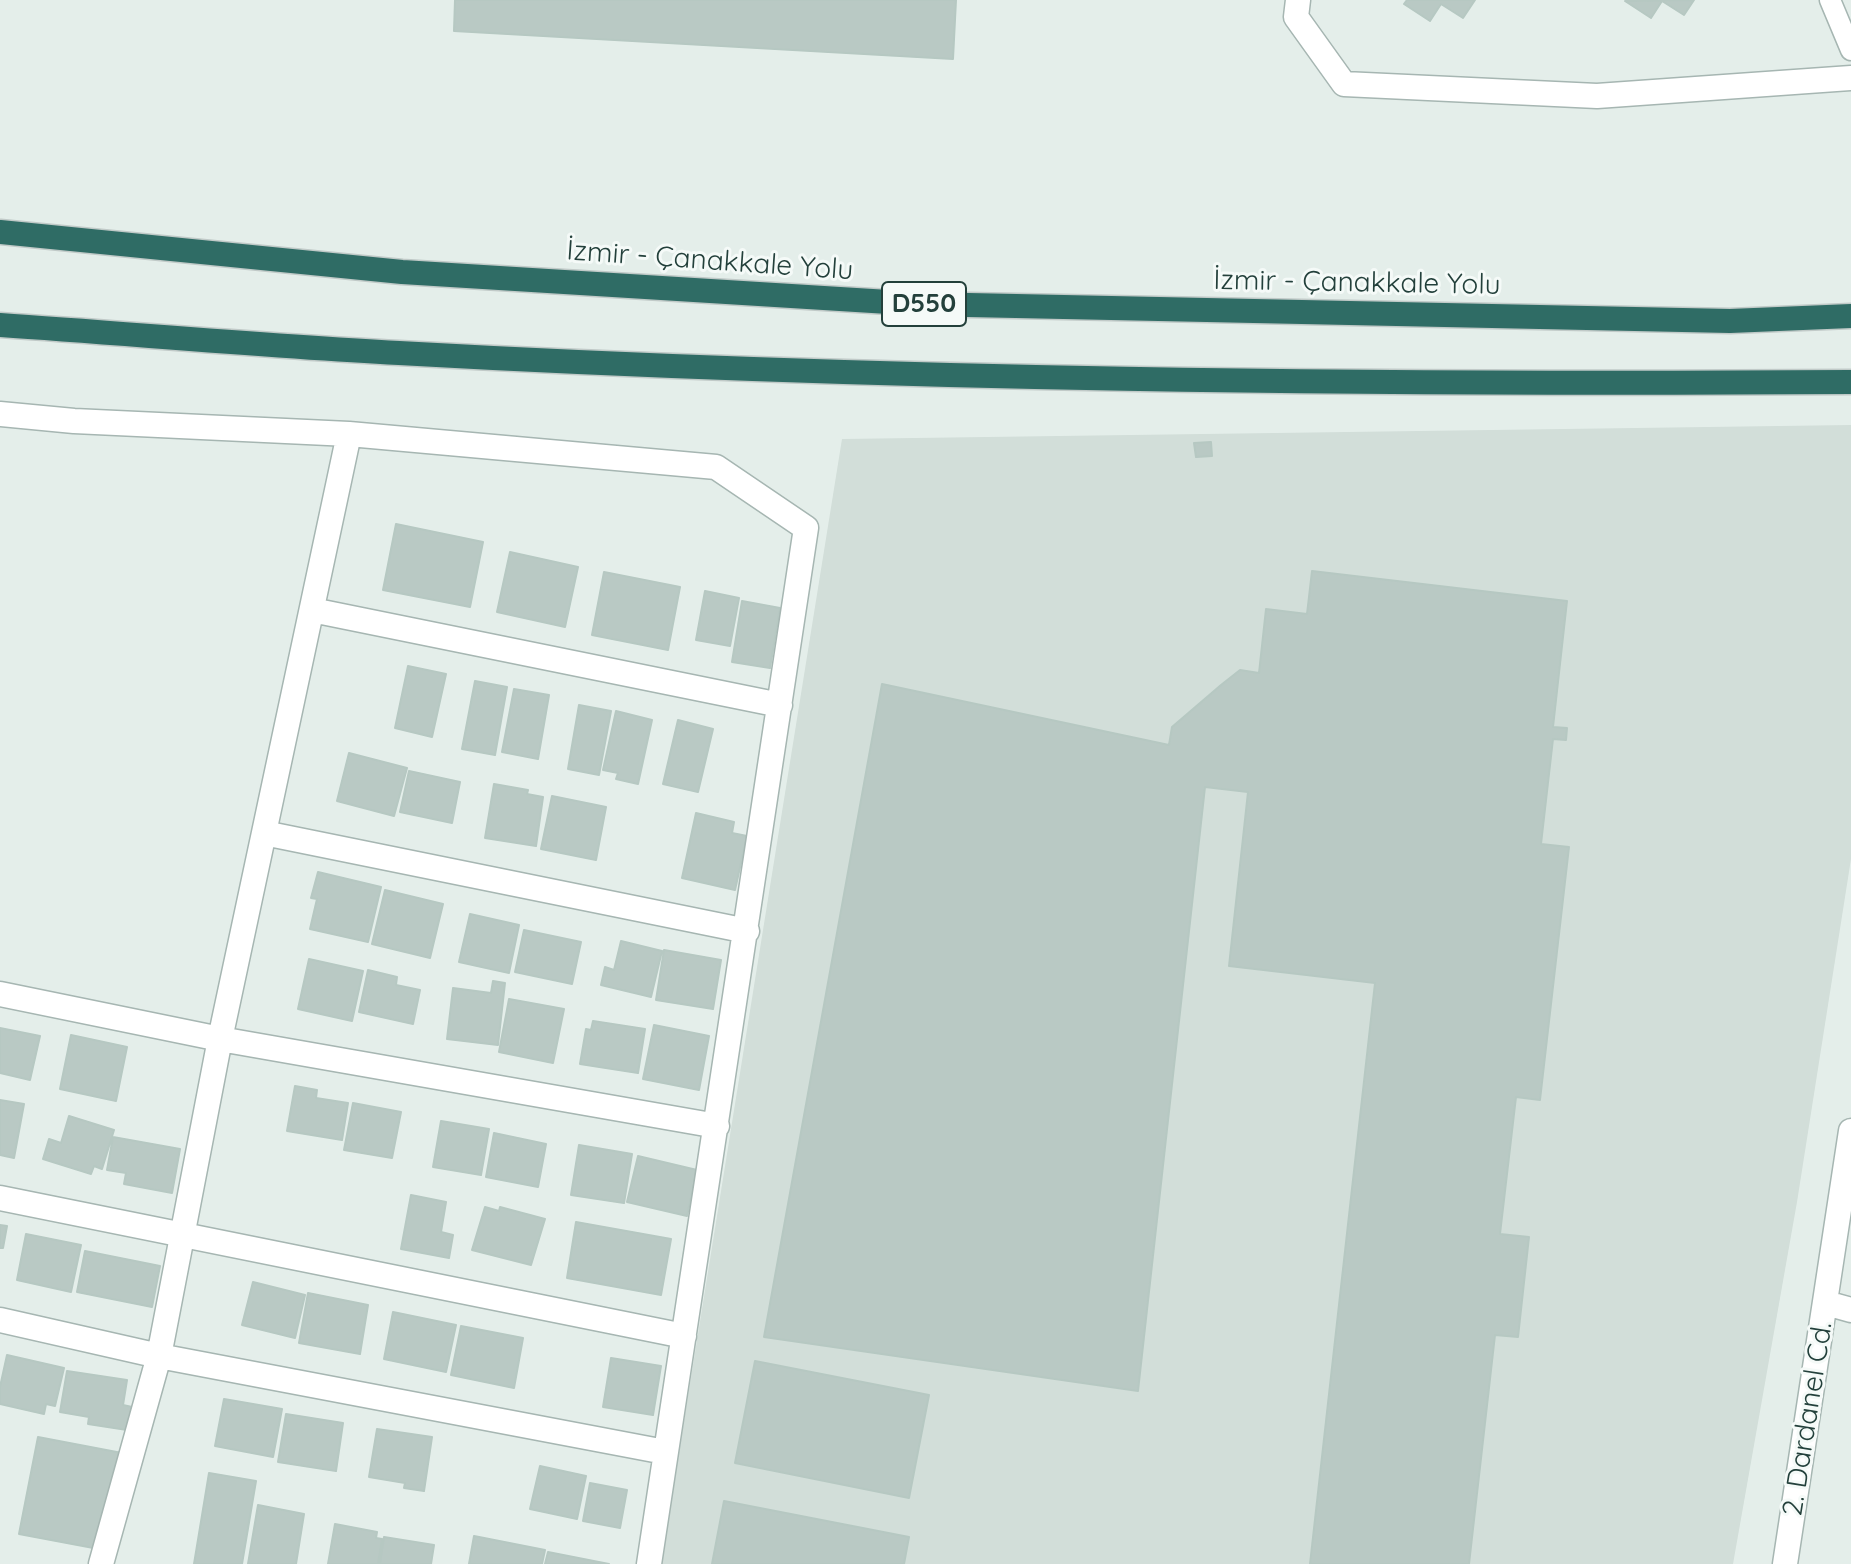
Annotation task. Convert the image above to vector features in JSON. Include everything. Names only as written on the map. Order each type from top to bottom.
[{"type":"highway","name":"İzmir - Çanakkale Yolu","points":[[0,232],[402,272],[921,304],[1730,321],[1851,316]]},
{"type":"highway","points":[[0,325],[399,353],[921,374],[1495,384],[1851,382]]},
{"type":"street","points":[[1298,0],[1296,17],[1344,84],[1597,96],[1851,78]]},
{"type":"street","points":[[0,414],[74,421],[349,434],[716,467],[806,528],[649,1564]]},
{"type":"street","points":[[101,1564],[159,1356],[220,1039],[349,434]]},
{"type":"street","points":[[312,610],[780,705]]},
{"type":"street","points":[[264,833],[747,931]]},
{"type":"street","points":[[0,994],[220,1039],[717,1126]]},
{"type":"street","name":"2. Dardanel Cd.","points":[[1785,1564],[1851,1131]]},
{"type":"street","points":[[0,1198],[684,1336]]},
{"type":"street","points":[[1826,1303],[1851,1310]]},
{"type":"street","points":[[0,1320],[159,1356],[665,1452]]},
{"type":"lane","points":[[1830,0],[1851,50]]},
{"type":"shaded area","points":[[1851,425],[1851,859],[1797,1202],[1733,1564],[661,1564],[842,439]]},
{"type":"building","points":[[455,0],[956,0],[953,59],[454,31]]},
{"type":"building","points":[[1407,0],[1475,0],[1463,18],[1441,4],[1430,21],[1404,4]]},
{"type":"building","points":[[1694,0],[1684,15],[1662,1],[1651,18],[1625,1]]},
{"type":"building","points":[[1211,442],[1212,456],[1196,457],[1194,443]]},
{"type":"building","points":[[396,524],[483,542],[470,607],[383,590]]},
{"type":"building","points":[[510,552],[578,567],[565,627],[497,612]]},
{"type":"building","points":[[1312,571],[1567,601],[1553,727],[1567,728],[1566,740],[1553,739],[1541,844],[1569,847],[1540,1100],[1516,1097],[1500,1234],[1529,1237],[1518,1337],[1495,1335],[1469,1564],[1310,1564],[1375,983],[1229,966],[1248,792],[1205,787],[1138,1391],[764,1337],[882,684],[1169,745],[1172,727],[1221,685],[1240,670],[1259,673],[1266,609],[1307,614]]},
{"type":"building","points":[[604,572],[680,587],[668,650],[592,635]]},
{"type":"building","points":[[705,591],[739,598],[730,646],[696,640]]},
{"type":"building","points":[[742,601],[780,608],[770,668],[732,662]]},
{"type":"building","points":[[408,666],[446,674],[432,737],[395,728]]},
{"type":"building","points":[[475,681],[507,687],[495,755],[462,749]]},
{"type":"building","points":[[514,689],[549,695],[538,759],[502,752]]},
{"type":"building","points":[[579,705],[611,711],[599,775],[568,769]]},
{"type":"building","points":[[616,711],[652,720],[638,784],[616,779],[618,773],[603,770]]},
{"type":"building","points":[[678,720],[713,729],[698,792],[663,784]]},
{"type":"building","points":[[349,753],[407,768],[394,816],[337,801]]},
{"type":"building","points":[[409,771],[460,782],[452,823],[400,812]]},
{"type":"building","points":[[494,784],[528,790],[527,794],[543,797],[536,846],[485,838]]},
{"type":"building","points":[[552,796],[606,807],[596,860],[541,849]]},
{"type":"building","points":[[696,813],[734,822],[732,833],[747,836],[735,890],[682,878]]},
{"type":"building","points":[[318,872],[381,887],[368,942],[310,929],[317,899],[311,898]]},
{"type":"building","points":[[385,890],[443,904],[430,958],[372,944]]},
{"type":"building","points":[[470,914],[519,925],[509,973],[459,962]]},
{"type":"building","points":[[524,930],[581,942],[572,984],[515,972]]},
{"type":"building","points":[[621,941],[662,951],[651,997],[601,985],[605,967],[614,970]]},
{"type":"building","points":[[664,950],[721,960],[713,1009],[656,1000]]},
{"type":"building","points":[[309,959],[363,971],[352,1021],[298,1009]]},
{"type":"building","points":[[368,970],[397,977],[396,985],[420,990],[413,1024],[359,1012]]},
{"type":"building","points":[[493,981],[505,983],[498,1045],[447,1039],[453,988],[491,993]]},
{"type":"building","points":[[509,999],[564,1009],[553,1063],[499,1052]]},
{"type":"building","points":[[593,1021],[645,1029],[638,1073],[580,1064],[586,1029],[591,1030]]},
{"type":"building","points":[[654,1025],[709,1036],[699,1090],[643,1079]]},
{"type":"building","points":[[0,1028],[40,1036],[30,1080],[0,1073]]},
{"type":"building","points":[[71,1035],[127,1047],[116,1101],[60,1089]]},
{"type":"building","points":[[295,1086],[317,1090],[316,1098],[348,1103],[342,1140],[287,1131]]},
{"type":"building","points":[[0,1100],[24,1104],[14,1158],[0,1155]]},
{"type":"building","points":[[353,1103],[401,1112],[392,1158],[344,1150]]},
{"type":"building","points":[[69,1116],[114,1130],[102,1169],[94,1166],[91,1174],[43,1159],[49,1139],[61,1143]]},
{"type":"building","points":[[441,1121],[489,1129],[481,1175],[433,1167]]},
{"type":"building","points":[[494,1133],[546,1144],[538,1187],[486,1177]]},
{"type":"building","points":[[113,1137],[180,1149],[172,1193],[124,1184],[126,1173],[107,1170]]},
{"type":"building","points":[[579,1145],[632,1154],[624,1203],[571,1195]]},
{"type":"building","points":[[638,1156],[697,1170],[687,1216],[627,1202]]},
{"type":"building","points":[[411,1195],[446,1202],[441,1232],[453,1235],[449,1258],[401,1249]]},
{"type":"building","points":[[485,1207],[499,1211],[500,1207],[545,1219],[531,1265],[472,1250]]},
{"type":"building","points":[[576,1222],[671,1239],[661,1295],[567,1278]]},
{"type":"building","points":[[0,1225],[7,1226],[3,1248],[0,1248]]},
{"type":"building","points":[[26,1234],[81,1245],[71,1292],[17,1280]]},
{"type":"building","points":[[85,1251],[160,1266],[152,1307],[77,1292]]},
{"type":"building","points":[[253,1282],[305,1295],[295,1338],[242,1325]]},
{"type":"building","points":[[308,1293],[368,1305],[360,1354],[299,1343]]},
{"type":"building","points":[[393,1312],[456,1325],[446,1372],[384,1359]]},
{"type":"building","points":[[461,1326],[523,1338],[514,1388],[451,1375]]},
{"type":"building","points":[[7,1355],[64,1368],[55,1406],[46,1404],[44,1414],[0,1404],[0,1387]]},
{"type":"building","points":[[611,1358],[661,1366],[653,1415],[603,1407]]},
{"type":"building","points":[[755,1361],[929,1395],[909,1498],[735,1463]]},
{"type":"building","points":[[67,1371],[127,1380],[123,1405],[132,1407],[127,1430],[88,1424],[89,1417],[60,1412]]},
{"type":"building","points":[[224,1399],[282,1409],[273,1457],[215,1446]]},
{"type":"building","points":[[286,1414],[343,1423],[336,1471],[278,1462]]},
{"type":"building","points":[[377,1429],[432,1437],[424,1491],[404,1488],[405,1483],[369,1477]]},
{"type":"building","points":[[38,1437],[122,1453],[104,1550],[19,1534]]},
{"type":"building","points":[[540,1466],[586,1476],[577,1519],[530,1509]]},
{"type":"building","points":[[209,1473],[256,1481],[242,1564],[194,1564]]},
{"type":"building","points":[[590,1483],[627,1490],[620,1528],[583,1521]]},
{"type":"building","points":[[724,1501],[909,1537],[904,1564],[712,1564]]},
{"type":"building","points":[[258,1505],[304,1514],[296,1564],[248,1564]]},
{"type":"building","points":[[335,1524],[377,1532],[376,1538],[382,1539],[378,1564],[328,1564]]},
{"type":"building","points":[[474,1536],[545,1550],[542,1564],[469,1564]]},
{"type":"building","points":[[384,1537],[434,1545],[431,1564],[380,1564]]},
{"type":"building","points":[[548,1552],[609,1564],[545,1564]]}]
